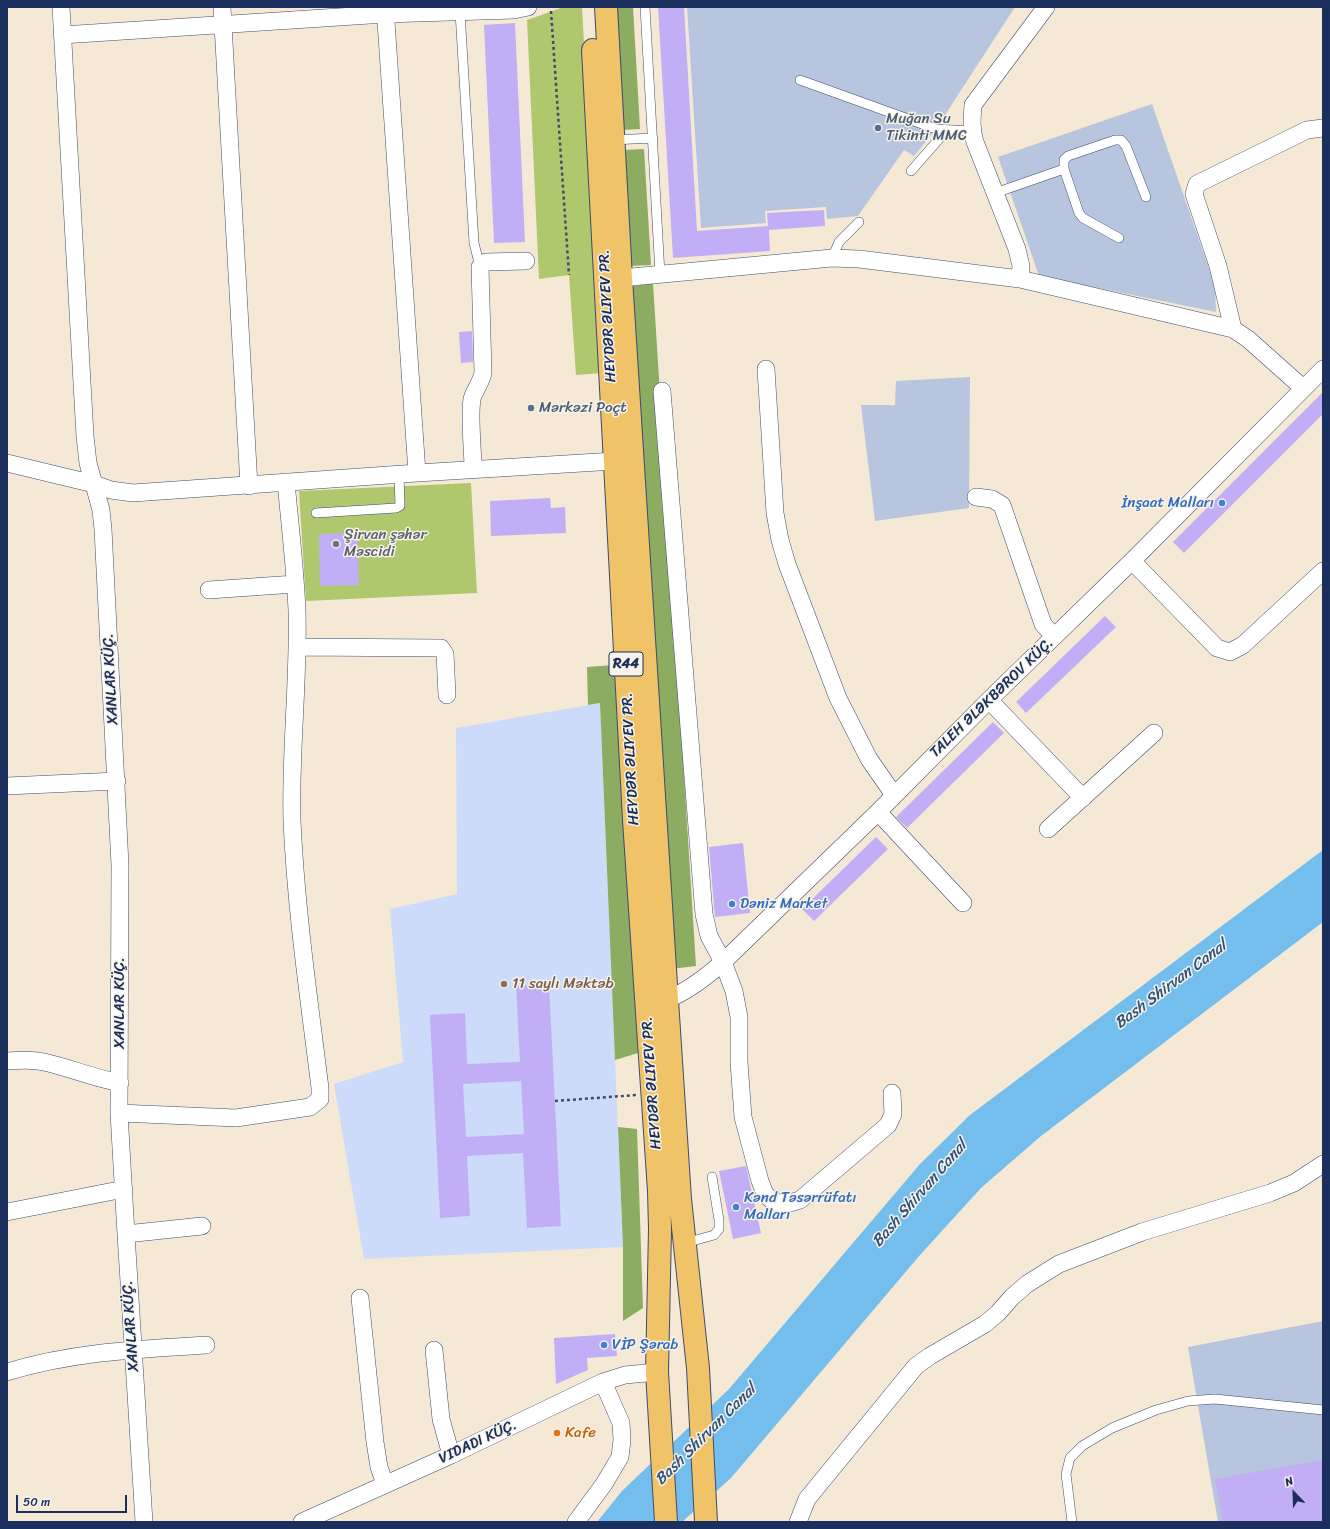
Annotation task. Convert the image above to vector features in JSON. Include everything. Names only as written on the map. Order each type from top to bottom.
[{"type":"main road","name":"HEYDƏR ƏLIYEV PR.","points":[[591,7],[634,820],[694,1318],[706,1522]]},
{"type":"main road","name":"HEYDƏR ƏLIYEV PR.","points":[[606,7],[657,1003],[652,1094],[660,1229],[657,1372],[658,1411],[666,1522]]},
{"type":"main road","points":[[659,1320],[694,1318]]},
{"type":"street","name":"XANLAR KÜÇ.","points":[[60,7],[85,436],[88,463],[101,510],[103,529],[117,781],[120,865],[120,1113],[132,1349],[144,1522]]},
{"type":"street","points":[[222,7],[250,486]]},
{"type":"street","points":[[62,34],[223,25],[385,10],[460,12],[514,10],[528,7]]},
{"type":"street","points":[[1020,279],[1021,266],[1017,250],[971,131],[973,105],[1046,7]]},
{"type":"street","points":[[385,10],[417,473]]},
{"type":"street","points":[[1233,329],[1218,266],[1194,194],[1197,184],[1307,130],[1323,128]]},
{"type":"street","points":[[621,278],[832,258],[859,259],[1020,279],[1233,329],[1248,339],[1303,388]]},
{"type":"street","points":[[473,469],[472,398],[481,382],[483,373],[480,267],[486,262],[526,261]]},
{"type":"street","points":[[766,369],[775,513],[780,540],[787,564],[838,698],[869,759],[894,795]]},
{"type":"street","name":"TALEH ƏLƏKBƏROV KÜÇ.","points":[[657,1003],[693,986],[724,962],[1132,561],[1323,369]]},
{"type":"street","points":[[662,391],[704,914],[709,936],[724,962],[734,991],[739,1017],[739,1062],[744,1117],[760,1181],[765,1194],[774,1202],[786,1204],[800,1200],[888,1125],[893,1114],[892,1093]]},
{"type":"street","points":[[7,463],[94,484],[111,490],[133,493],[615,460]]},
{"type":"street","points":[[120,1113],[236,1118],[310,1107],[320,1099],[320,1088],[296,887],[292,819],[292,745],[297,647],[295,584],[286,482]]},
{"type":"street","points":[[976,497],[992,500],[1002,505],[1043,624],[1054,637]]},
{"type":"street","points":[[1132,561],[1217,648],[1230,652],[1244,645],[1323,571]]},
{"type":"street","points":[[209,590],[295,584]]},
{"type":"street","points":[[297,647],[441,648],[445,654],[447,695]]},
{"type":"street","points":[[989,700],[1083,798]]},
{"type":"street","points":[[1048,830],[1154,733]]},
{"type":"street","points":[[7,786],[117,781]]},
{"type":"street","points":[[878,812],[963,903]]},
{"type":"street","points":[[7,1061],[44,1061],[100,1079],[120,1083]]},
{"type":"street","points":[[798,1522],[807,1499],[916,1366],[930,1356],[985,1324],[1027,1284],[1059,1264],[1096,1249],[1142,1232],[1270,1194],[1294,1183],[1323,1164]]},
{"type":"street","points":[[7,1212],[124,1189]]},
{"type":"street","points":[[126,1234],[202,1226]]},
{"type":"street","points":[[360,1298],[375,1442],[379,1467],[386,1484]]},
{"type":"street","points":[[7,1372],[62,1358],[132,1349],[206,1345]]},
{"type":"street","points":[[434,1350],[441,1419],[450,1455]]},
{"type":"street","name":"VIDADI KÜÇ.","points":[[302,1522],[450,1455],[603,1382],[625,1375],[657,1372]]},
{"type":"street","points":[[576,1522],[604,1484],[620,1457],[622,1440],[621,1423],[603,1382]]},
{"type":"lane","points":[[645,7],[660,274]]},
{"type":"lane","points":[[460,12],[474,243],[480,267]]},
{"type":"lane","points":[[800,80],[936,129],[971,131]]},
{"type":"lane","points":[[911,171],[947,130]]},
{"type":"lane","points":[[614,140],[653,138]]},
{"type":"lane","points":[[1119,238],[1082,218],[1064,169],[1064,160],[1068,156],[1115,140],[1121,140],[1126,146],[1146,197]]},
{"type":"lane","points":[[995,193],[1064,169]]},
{"type":"lane","points":[[832,258],[839,242],[859,222]]},
{"type":"lane","points":[[316,513],[396,508],[400,506],[399,475]]},
{"type":"lane","points":[[685,1243],[714,1235],[719,1229],[719,1220],[712,1177]]},
{"type":"lane","points":[[1072,1522],[1066,1474],[1070,1458],[1082,1446],[1112,1428],[1156,1410],[1188,1401],[1215,1399],[1323,1410]]},
{"type":"path","points":[[551,11],[570,275]]},
{"type":"path","points":[[555,1101],[652,1094]]},
{"type":"shaded area","points":[[687,7],[1015,7],[936,129],[914,156],[904,150],[858,216],[827,219],[826,207],[765,211],[766,223],[701,228]]},
{"type":"shaded area","points":[[1152,104],[1215,286],[1216,312],[1039,276],[998,157]]},
{"type":"shaded area","points":[[970,377],[969,508],[875,521],[861,405],[895,405],[896,381]]},
{"type":"shaded area","name":"11 saylı Məktəb","points":[[600,703],[623,1247],[364,1259],[334,1084],[403,1062],[390,909],[457,894],[456,728]]},
{"type":"shaded area","points":[[1323,1321],[1323,1522],[1218,1522],[1188,1347]]},
{"type":"green space","points":[[564,7],[582,7],[602,373],[576,375],[569,275],[539,279],[527,20]]},
{"type":"green space","points":[[615,7],[633,7],[640,129],[622,130]]},
{"type":"green space","points":[[644,149],[651,265],[629,266],[622,150]]},
{"type":"green space","points":[[653,283],[696,966],[671,969],[629,287]]},
{"type":"green space","points":[[471,483],[477,593],[306,601],[299,491]]},
{"type":"green space","points":[[614,665],[638,1053],[615,1060],[600,703],[588,705],[587,667]]},
{"type":"green space","points":[[618,1127],[637,1129],[643,1308],[623,1321],[623,1247]]},
{"type":"water","name":"Bash Shirvan Canal","points":[[1323,850],[1323,922],[1041,1136],[981,1188],[920,1255],[731,1478],[682,1522],[597,1522],[622,1491],[729,1389],[920,1164],[970,1115]]},
{"type":"building","points":[[658,7],[684,7],[697,231],[768,226],[767,213],[824,210],[825,226],[769,230],[770,251],[673,258]]},
{"type":"building","points":[[515,23],[525,242],[494,243],[484,25]]},
{"type":"building","points":[[472,331],[473,362],[461,363],[459,332]]},
{"type":"building","points":[[1323,392],[1323,414],[1184,553],[1173,542]]},
{"type":"building","points":[[550,498],[551,508],[565,507],[566,533],[491,536],[490,501]]},
{"type":"building","points":[[357,533],[359,585],[320,586],[319,534]]},
{"type":"building","points":[[1105,616],[1116,627],[1026,713],[1016,702]]},
{"type":"building","points":[[993,722],[1004,733],[907,828],[896,817]]},
{"type":"building","points":[[876,837],[888,849],[814,921],[802,909]]},
{"type":"building","points":[[743,843],[750,913],[715,917],[709,847]]},
{"type":"building","points":[[549,984],[561,1226],[527,1228],[523,1153],[467,1156],[470,1216],[440,1218],[430,1015],[465,1013],[467,1064],[520,1062],[516,986]],"holes":[[[521,1081],[524,1134],[466,1137],[463,1084]]]},
{"type":"building","points":[[746,1166],[761,1233],[733,1239],[719,1171]]},
{"type":"building","points":[[615,1334],[617,1356],[587,1358],[588,1370],[556,1384],[554,1338]]},
{"type":"building","points":[[1323,1460],[1323,1522],[1223,1522],[1215,1479]]},
{"type":"place","name":"Muğan Su Tikinti MMC","points":[[878,128]]},
{"type":"place","name":"Mərkəzi Poçt","points":[[531,408]]},
{"type":"place","name":"İnşaat Malları","points":[[1222,503]]},
{"type":"place","name":"Şirvan şəhər Məscidi","points":[[336,544]]},
{"type":"place","name":"Dəniz Market","points":[[732,904]]},
{"type":"place","name":"11 saylı Məktəb","points":[[504,984]]},
{"type":"place","name":"Kənd Təsərrüfatı Malları","points":[[736,1207]]},
{"type":"place","name":"VİP Şərab","points":[[604,1345]]},
{"type":"place","name":"Kafe","points":[[557,1433]]}]
